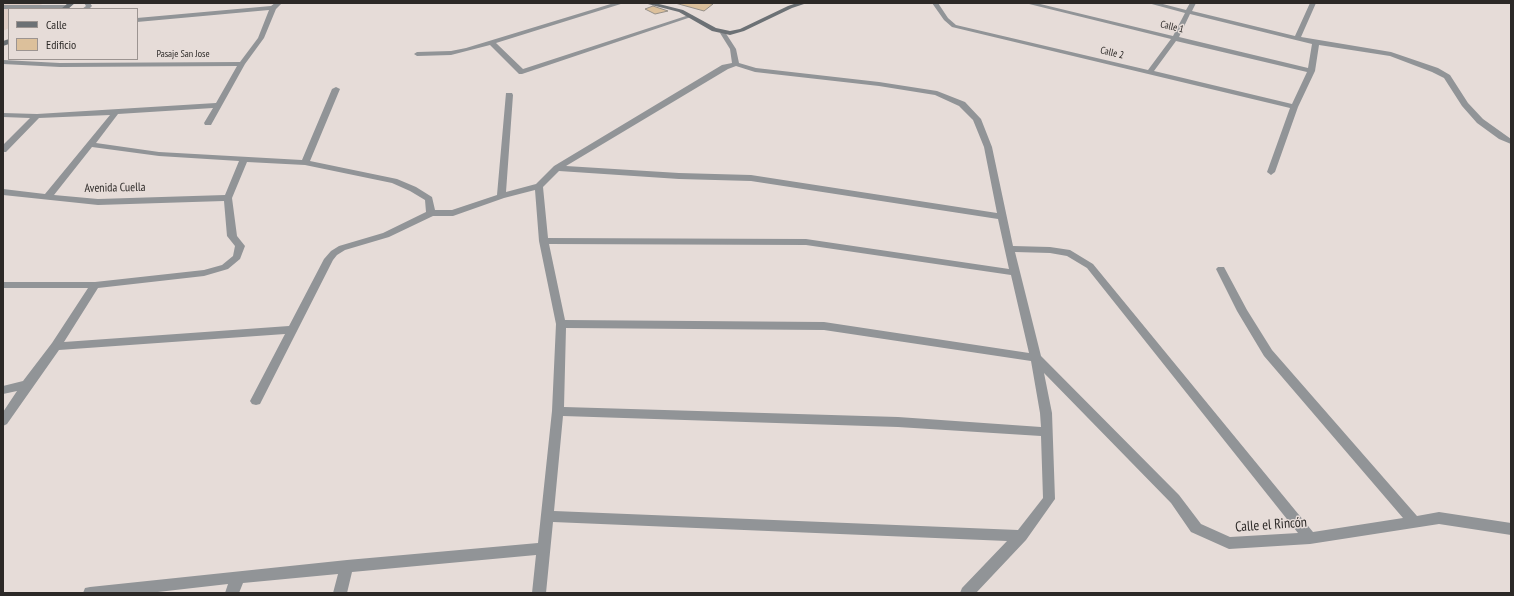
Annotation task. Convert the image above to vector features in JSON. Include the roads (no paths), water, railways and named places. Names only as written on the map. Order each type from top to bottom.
[{"type":"street","points":[[417,54],[451,53],[492,43],[621,3]]},
{"type":"street","points":[[647,3],[669,7],[691,16],[714,30],[723,33],[736,33],[790,7],[804,3]]},
{"type":"street","name":"Calle 2","points":[[935,3],[946,19],[954,26],[1294,107]]},
{"type":"street","name":"Calle 1","points":[[1028,3],[1311,71]]},
{"type":"street","points":[[1152,3],[1316,43],[1391,54],[1435,70],[1447,77],[1465,104],[1480,121],[1511,142]]},
{"type":"street","points":[[1149,73],[1175,38],[1193,3]]},
{"type":"street","points":[[1297,38],[1313,3]]},
{"type":"street","points":[[138,20],[276,5]]},
{"type":"street","points":[[208,123],[242,64],[261,38],[276,5]]},
{"type":"street","points":[[492,43],[522,72],[691,16]]},
{"type":"street","points":[[723,33],[733,49],[736,64]]},
{"type":"street","points":[[1271,172],[1294,107],[1311,71],[1316,43]]},
{"type":"street","name":"Pasaje San Jose","points":[[3,61],[60,65],[242,64]]},
{"type":"street","points":[[256,401],[334,252],[342,248],[386,235],[431,213],[453,213],[501,196],[539,186],[557,168],[643,114],[725,67],[736,64],[755,70],[871,83],[937,93],[962,104],[977,119],[988,147],[1009,248],[1036,358],[1046,414],[1049,499],[1022,536],[967,593]]},
{"type":"street","points":[[305,163],[336,89]]},
{"type":"street","points":[[501,196],[509,95]]},
{"type":"street","points":[[3,114],[37,116],[217,105]]},
{"type":"street","points":[[48,196],[116,112]]},
{"type":"street","points":[[3,150],[37,116]]},
{"type":"street","points":[[89,144],[160,154],[305,163],[394,181],[429,199],[431,213]]},
{"type":"street","points":[[3,285],[95,285],[204,273],[225,267],[237,256],[240,246],[232,236],[228,198],[244,159]]},
{"type":"street","points":[[557,168],[680,176],[751,178],[1003,217]]},
{"type":"street","points":[[539,186],[544,241],[561,324],[558,411],[539,593]]},
{"type":"street","name":"Avenida Cuella","points":[[3,192],[98,202],[228,198]]},
{"type":"street","points":[[544,241],[806,242],[1016,273]]},
{"type":"street","points":[[1009,248],[1050,250],[1070,253],[1090,266],[1310,538]]},
{"type":"street","points":[[1221,269],[1242,311],[1268,353],[1414,522]]},
{"type":"street","points":[[3,421],[56,346],[95,285]]},
{"type":"street","points":[[561,324],[824,326],[1036,358]]},
{"type":"street","points":[[56,346],[292,330]]},
{"type":"street","name":"Calle el Rincón","points":[[1036,358],[1175,499],[1196,528],[1229,543],[1310,538],[1439,518],[1511,529]]},
{"type":"street","points":[[3,390],[27,385]]},
{"type":"street","points":[[558,411],[898,422],[1047,432]]},
{"type":"street","points":[[547,516],[1022,536]]},
{"type":"street","points":[[90,593],[347,566],[544,548]]},
{"type":"street","points":[[340,593],[347,566]]},
{"type":"street","points":[[232,593],[238,577]]},
{"type":"lane","points":[[3,7],[67,6]]}]
